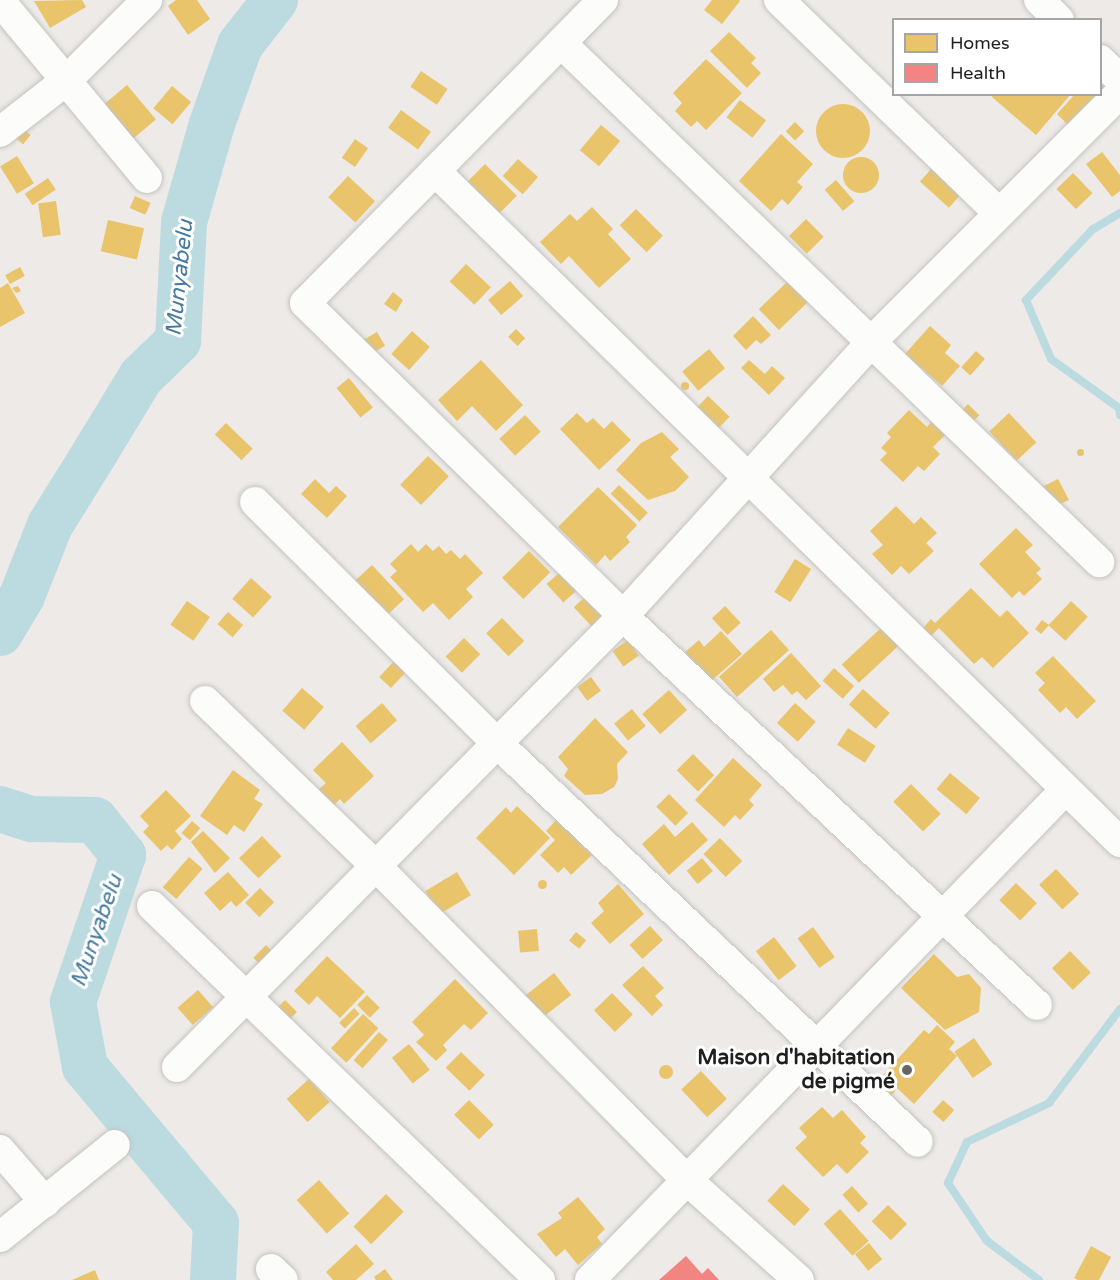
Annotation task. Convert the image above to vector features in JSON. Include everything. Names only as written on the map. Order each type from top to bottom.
[{"type":"street","points":[[0,132],[68,79],[147,0]]},
{"type":"street","points":[[603,0],[305,303],[622,616],[940,917],[1037,1005]]},
{"type":"street","points":[[779,0],[999,213]]},
{"type":"street","points":[[1039,0],[1057,18]]},
{"type":"street","points":[[0,1],[68,79],[147,178]]},
{"type":"street","points":[[561,43],[873,340],[1099,561]]},
{"type":"street","points":[[1102,61],[1120,79]]},
{"type":"street","points":[[177,1067],[246,993],[622,616],[873,340],[1120,93]]},
{"type":"street","points":[[435,171],[1120,842]]},
{"type":"street","points":[[255,502],[496,742],[918,1142]]},
{"type":"street","points":[[205,702],[375,865],[687,1180],[799,1280]]},
{"type":"street","points":[[590,1280],[1065,790]]},
{"type":"street","points":[[152,906],[246,993],[540,1280]]},
{"type":"street","points":[[0,1237],[115,1146]]},
{"type":"street","points":[[0,1150],[45,1202]]},
{"type":"building: Homes","points":[[82,0],[86,7],[50,28],[34,1]]},
{"type":"building: Homes","points":[[176,0],[197,0],[210,19],[188,35],[168,6]]},
{"type":"building: Homes","points":[[712,0],[740,1],[722,24],[704,10]]},
{"type":"building: Homes","points":[[729,32],[756,58],[751,63],[761,73],[747,88],[710,51]]},
{"type":"building: Homes","points":[[706,59],[742,93],[706,130],[697,121],[691,127],[675,111],[682,103],[673,93]]},
{"type":"building: Homes","points":[[421,71],[448,89],[437,105],[410,87]]},
{"type":"building: Homes","points":[[127,85],[156,119],[133,139],[104,104]]},
{"type":"building: Homes","points":[[1102,85],[1110,92],[1073,130],[1057,114],[1073,96],[1102,96]]},
{"type":"building: Homes","points":[[172,86],[191,102],[173,124],[153,108]]},
{"type":"building: Homes","points":[[993,96],[1069,96],[1036,135]]},
{"type":"building: Homes","points":[[740,100],[766,120],[752,138],[726,117]]},
{"type":"building: Homes","points":[[838,104],[848,104],[858,108],[866,116],[870,131],[866,146],[858,154],[848,158],[838,158],[828,154],[820,146],[816,136],[816,126],[820,116],[828,108]]},
{"type":"building: Homes","points":[[401,110],[431,132],[418,150],[388,128]]},
{"type":"building: Homes","points":[[795,122],[804,131],[795,140],[786,131]]},
{"type":"building: Homes","points":[[601,125],[620,141],[599,166],[580,150]]},
{"type":"building: Homes","points":[[22,128],[31,135],[23,144],[15,137]]},
{"type":"building: Homes","points":[[781,134],[813,164],[797,182],[803,187],[788,205],[782,199],[771,211],[739,181]]},
{"type":"building: Homes","points":[[355,139],[368,148],[355,167],[342,158]]},
{"type":"building: Homes","points":[[1102,152],[1120,175],[1120,191],[1112,197],[1086,164]]},
{"type":"building: Homes","points":[[17,156],[34,183],[17,194],[0,167]]},
{"type":"building: Homes","points":[[861,157],[873,163],[879,175],[873,187],[861,193],[849,187],[843,175],[849,163]]},
{"type":"building: Homes","points":[[518,159],[538,177],[523,194],[503,176]]},
{"type":"building: Homes","points":[[485,164],[517,196],[499,213],[467,182]]},
{"type":"building: Homes","points":[[934,166],[963,192],[949,208],[920,182]]},
{"type":"building: Homes","points":[[1073,173],[1092,193],[1076,209],[1056,189]]},
{"type":"building: Homes","points":[[348,176],[375,201],[355,222],[328,197]]},
{"type":"building: Homes","points":[[48,178],[56,190],[33,205],[25,194]]},
{"type":"building: Homes","points":[[836,180],[854,201],[843,211],[825,190]]},
{"type":"building: Homes","points":[[135,196],[151,203],[145,215],[130,208]]},
{"type":"building: Homes","points":[[56,201],[61,235],[43,237],[38,204]]},
{"type":"building: Homes","points":[[592,207],[613,229],[608,234],[631,259],[599,288],[569,256],[561,264],[540,242],[570,214],[577,221]]},
{"type":"building: Homes","points":[[636,209],[663,236],[647,252],[620,225]]},
{"type":"building: Homes","points":[[806,219],[824,237],[807,254],[789,236]]},
{"type":"building: Homes","points":[[108,220],[144,228],[137,260],[101,251]]},
{"type":"building: Homes","points":[[466,264],[491,287],[474,305],[450,282]]},
{"type":"building: Homes","points":[[20,267],[25,276],[10,284],[5,275]]},
{"type":"building: Homes","points":[[789,280],[809,301],[779,330],[759,309]]},
{"type":"building: Homes","points":[[510,281],[523,296],[501,315],[488,300]]},
{"type":"building: Homes","points":[[8,283],[25,313],[0,327],[0,288]]},
{"type":"building: Homes","points":[[18,286],[21,291],[16,293],[12,288]]},
{"type":"building: Homes","points":[[393,292],[403,300],[396,312],[384,304]]},
{"type":"building: Homes","points":[[753,316],[771,335],[761,344],[756,340],[746,350],[733,336]]},
{"type":"building: Homes","points":[[930,326],[951,345],[945,353],[960,366],[942,386],[905,354]]},
{"type":"building: Homes","points":[[516,329],[525,338],[517,346],[508,337]]},
{"type":"building: Homes","points":[[412,331],[430,347],[409,370],[391,354]]},
{"type":"building: Homes","points":[[377,332],[385,346],[372,353],[364,340]]},
{"type":"building: Homes","points":[[709,349],[725,368],[698,391],[682,371]]},
{"type":"building: Homes","points":[[976,351],[985,359],[970,375],[961,367]]},
{"type":"building: Homes","points":[[481,360],[523,405],[496,431],[472,406],[457,421],[438,400]]},
{"type":"building: Homes","points":[[749,360],[765,374],[772,366],[785,378],[769,395],[741,368]]},
{"type":"building: Homes","points":[[349,378],[373,408],[360,418],[337,388]]},
{"type":"building: Homes","points":[[685,382],[689,386],[685,390],[681,386]]},
{"type":"building: Homes","points":[[708,396],[730,417],[718,428],[697,408]]},
{"type":"building: Homes","points":[[968,404],[979,415],[971,424],[960,412]]},
{"type":"building: Homes","points":[[909,410],[927,427],[931,422],[945,435],[933,447],[940,454],[924,471],[918,466],[903,482],[880,460],[887,453],[881,448],[891,437],[887,433]]},
{"type":"building: Homes","points":[[577,413],[587,423],[593,418],[604,429],[612,421],[631,440],[599,470],[560,429]]},
{"type":"building: Homes","points":[[1009,413],[1036,442],[1017,461],[989,431]]},
{"type":"building: Homes","points":[[525,415],[541,432],[515,456],[499,439]]},
{"type":"building: Homes","points":[[226,423],[253,449],[242,460],[215,435]]},
{"type":"building: Homes","points":[[662,432],[679,449],[670,457],[689,477],[675,491],[648,500],[616,470],[641,443]]},
{"type":"building: Homes","points":[[1080,448],[1084,452],[1080,456],[1076,452]]},
{"type":"building: Homes","points":[[428,456],[449,476],[421,505],[400,485]]},
{"type":"building: Homes","points":[[315,479],[329,493],[336,486],[347,496],[327,518],[301,494]]},
{"type":"building: Homes","points":[[1058,479],[1069,500],[1060,504],[1032,492]]},
{"type":"building: Homes","points":[[619,485],[648,513],[639,521],[611,494]]},
{"type":"building: Homes","points":[[598,487],[637,525],[626,537],[630,542],[610,561],[605,555],[596,565],[558,527]]},
{"type":"building: Homes","points":[[896,506],[914,524],[921,517],[937,533],[926,543],[934,551],[909,574],[901,566],[892,575],[872,554],[883,545],[870,531]]},
{"type":"building: Homes","points":[[1016,528],[1033,545],[1025,552],[1041,569],[1036,573],[1042,579],[1024,596],[1019,591],[1012,598],[979,564]]},
{"type":"building: Homes","points":[[411,544],[418,552],[426,544],[433,551],[439,546],[446,554],[451,550],[460,559],[465,554],[483,573],[466,589],[473,597],[449,620],[433,603],[423,612],[390,577],[397,571],[390,564]]},
{"type":"building: Homes","points":[[529,551],[550,572],[523,599],[502,578]]},
{"type":"building: Homes","points":[[795,559],[811,569],[790,602],[774,592]]},
{"type":"building: Homes","points":[[372,565],[404,599],[386,616],[354,582]]},
{"type":"building: Homes","points":[[560,572],[577,591],[563,603],[547,584]]},
{"type":"building: Homes","points":[[251,578],[272,597],[253,618],[232,599]]},
{"type":"building: Homes","points":[[971,588],[1000,617],[1007,610],[1029,633],[993,668],[982,657],[974,664],[939,628],[931,636],[923,628],[931,619],[935,623]]},
{"type":"building: Homes","points":[[587,595],[605,614],[592,626],[574,607]]},
{"type":"building: Homes","points":[[187,601],[210,617],[193,641],[170,625]]},
{"type":"building: Homes","points":[[1071,601],[1088,617],[1065,641],[1048,625]]},
{"type":"building: Homes","points":[[725,606],[741,623],[728,635],[712,618]]},
{"type":"building: Homes","points":[[228,612],[243,625],[233,637],[218,624]]},
{"type":"building: Homes","points":[[502,618],[524,641],[508,656],[486,633]]},
{"type":"building: Homes","points":[[1042,620],[1049,625],[1041,634],[1035,629]]},
{"type":"building: Homes","points":[[882,627],[899,645],[859,683],[842,665]]},
{"type":"building: Homes","points":[[771,630],[789,650],[737,697],[719,677]]},
{"type":"building: Homes","points":[[721,631],[742,654],[711,681],[685,652],[699,640],[704,647]]},
{"type":"building: Homes","points":[[464,638],[480,654],[462,673],[446,656]]},
{"type":"building: Homes","points":[[628,640],[639,656],[623,666],[612,651]]},
{"type":"building: Homes","points":[[791,653],[821,686],[806,700],[797,691],[792,695],[783,685],[774,692],[763,679]]},
{"type":"building: Homes","points":[[1053,656],[1096,701],[1077,719],[1066,707],[1060,713],[1038,690],[1045,683],[1035,673]]},
{"type":"building: Homes","points":[[397,658],[409,669],[391,688],[379,677]]},
{"type":"building: Homes","points":[[834,668],[854,686],[843,699],[823,681]]},
{"type":"building: Homes","points":[[591,677],[601,691],[587,701],[577,687]]},
{"type":"building: Homes","points":[[302,688],[324,707],[304,730],[282,711]]},
{"type":"building: Homes","points":[[863,689],[890,713],[876,729],[849,705]]},
{"type":"building: Homes","points":[[669,690],[687,710],[660,734],[642,714]]},
{"type":"building: Homes","points":[[382,703],[397,720],[371,743],[356,726]]},
{"type":"building: Homes","points":[[795,703],[816,722],[798,742],[777,723]]},
{"type":"building: Homes","points":[[632,709],[646,726],[628,741],[614,723]]},
{"type":"building: Homes","points":[[595,718],[628,752],[617,764],[618,779],[614,787],[602,794],[585,795],[564,776],[568,769],[558,757]]},
{"type":"building: Homes","points":[[848,728],[876,746],[865,763],[837,745]]},
{"type":"building: Homes","points":[[342,742],[374,776],[344,804],[340,799],[331,808],[316,792],[326,783],[313,770]]},
{"type":"building: Homes","points":[[693,754],[714,775],[698,791],[677,770]]},
{"type":"building: Homes","points":[[733,758],[762,785],[749,800],[754,805],[740,820],[735,815],[724,827],[695,800]]},
{"type":"building: Homes","points":[[233,770],[260,790],[254,799],[263,804],[244,832],[234,825],[227,835],[200,816]]},
{"type":"building: Homes","points":[[950,773],[980,798],[966,814],[937,789]]},
{"type":"building: Homes","points":[[911,784],[941,814],[923,831],[893,802]]},
{"type":"building: Homes","points":[[166,790],[191,816],[175,831],[182,839],[172,850],[167,845],[161,851],[143,832],[149,826],[140,816]]},
{"type":"building: Homes","points":[[669,794],[688,813],[675,826],[656,807]]},
{"type":"building: Homes","points":[[517,806],[550,838],[514,875],[476,838],[506,807],[511,813]]},
{"type":"building: Homes","points":[[557,819],[592,855],[571,875],[564,867],[558,873],[540,855],[555,840],[546,831]]},
{"type":"building: Homes","points":[[192,821],[200,828],[190,840],[182,833]]},
{"type":"building: Homes","points":[[692,822],[708,840],[669,875],[642,844],[664,824],[675,837]]},
{"type":"building: Homes","points":[[203,831],[230,858],[215,873],[191,842]]},
{"type":"building: Homes","points":[[262,836],[281,856],[258,878],[239,858]]},
{"type":"building: Homes","points":[[720,838],[742,861],[726,877],[703,854]]},
{"type":"building: Homes","points":[[189,857],[203,869],[176,899],[163,887]]},
{"type":"building: Homes","points":[[702,858],[713,871],[698,884],[687,871]]},
{"type":"building: Homes","points":[[1056,869],[1079,894],[1062,910],[1039,885]]},
{"type":"building: Homes","points":[[228,872],[249,895],[236,907],[231,901],[220,911],[204,893]]},
{"type":"building: Homes","points":[[457,872],[471,895],[439,914],[425,891]]},
{"type":"building: Homes","points":[[542,879],[547,884],[542,889],[537,884]]},
{"type":"building: Homes","points":[[1016,883],[1037,903],[1020,920],[999,900]]},
{"type":"building: Homes","points":[[618,884],[644,914],[610,944],[591,923],[604,911],[598,903]]},
{"type":"building: Homes","points":[[260,888],[274,902],[259,917],[245,903]]},
{"type":"building: Homes","points":[[650,926],[663,940],[642,959],[630,945]]},
{"type":"building: Homes","points":[[813,927],[835,957],[819,968],[798,938]]},
{"type":"building: Homes","points":[[537,929],[539,951],[520,953],[518,931]]},
{"type":"building: Homes","points":[[576,932],[586,940],[579,949],[569,941]]},
{"type":"building: Homes","points":[[774,937],[797,966],[779,980],[756,951]]},
{"type":"building: Homes","points":[[266,945],[273,952],[260,965],[253,958]]},
{"type":"building: Homes","points":[[1070,951],[1091,973],[1073,990],[1052,968]]},
{"type":"building: Homes","points":[[934,954],[957,977],[969,974],[981,988],[979,1012],[945,1030],[901,988]]},
{"type":"building: Homes","points":[[327,956],[365,992],[340,1018],[317,996],[309,1005],[294,991]]},
{"type":"building: Homes","points":[[643,966],[664,988],[655,996],[663,1005],[652,1016],[622,985]]},
{"type":"building: Homes","points":[[554,973],[571,995],[537,1022],[520,999]]},
{"type":"building: Homes","points":[[455,979],[488,1013],[471,1030],[464,1024],[443,1045],[447,1050],[436,1061],[416,1042],[424,1035],[412,1022]]},
{"type":"building: Homes","points":[[198,990],[213,1007],[193,1025],[178,1008]]},
{"type":"building: Homes","points":[[612,993],[633,1015],[615,1032],[594,1010]]},
{"type":"building: Homes","points":[[367,995],[380,1008],[370,1018],[357,1005]]},
{"type":"building: Homes","points":[[285,1000],[297,1012],[285,1024],[273,1012]]},
{"type":"building: Homes","points":[[354,1008],[360,1014],[345,1029],[339,1023]]},
{"type":"building: Homes","points":[[363,1014],[378,1028],[346,1063],[331,1048]]},
{"type":"building: Homes","points":[[937,1025],[955,1042],[949,1049],[957,1056],[914,1104],[883,1075],[924,1030],[929,1034]]},
{"type":"building: Homes","points":[[379,1032],[388,1040],[362,1068],[354,1060]]},
{"type":"building: Homes","points":[[974,1038],[992,1064],[973,1078],[954,1052]]},
{"type":"building: Homes","points":[[409,1044],[430,1070],[413,1083],[392,1058]]},
{"type":"building: Homes","points":[[461,1052],[485,1075],[469,1091],[446,1068]]},
{"type":"building: Homes","points":[[666,1065],[671,1067],[673,1072],[671,1077],[666,1079],[661,1077],[659,1072],[661,1067]]},
{"type":"building: Homes","points":[[701,1071],[727,1099],[707,1117],[681,1089]]},
{"type":"building: Homes","points":[[879,1076],[896,1090],[887,1102],[870,1088]]},
{"type":"building: Homes","points":[[309,1079],[330,1102],[307,1122],[287,1099]]},
{"type":"building: Homes","points":[[469,1100],[494,1125],[479,1140],[454,1115]]},
{"type":"building: Homes","points":[[943,1100],[954,1110],[943,1122],[932,1112]]},
{"type":"building: Homes","points":[[822,1107],[833,1118],[842,1110],[866,1137],[860,1143],[869,1152],[847,1174],[837,1164],[823,1177],[795,1148],[807,1137],[799,1128]]},
{"type":"building: Homes","points":[[319,1180],[349,1213],[327,1234],[297,1200]]},
{"type":"building: Homes","points":[[783,1184],[810,1209],[794,1226],[767,1201]]},
{"type":"building: Homes","points":[[852,1186],[868,1204],[858,1213],[842,1195]]},
{"type":"building: Homes","points":[[386,1194],[404,1212],[371,1244],[353,1227]]},
{"type":"building: Homes","points":[[578,1197],[605,1229],[597,1237],[602,1244],[578,1265],[565,1249],[556,1257],[537,1234],[562,1218],[558,1213]]},
{"type":"building: Homes","points":[[888,1205],[907,1224],[891,1240],[872,1221]]},
{"type":"building: Homes","points":[[840,1209],[869,1241],[852,1256],[824,1224]]},
{"type":"building: Homes","points":[[869,1243],[882,1259],[868,1271],[855,1254]]},
{"type":"building: Homes","points":[[356,1244],[374,1264],[356,1280],[333,1280],[326,1272]]},
{"type":"building: Homes","points":[[1091,1246],[1111,1257],[1099,1280],[1078,1280],[1074,1278]]},
{"type":"building: Homes","points":[[385,1269],[393,1280],[376,1280],[374,1277]]},
{"type":"building: Homes","points":[[95,1270],[99,1280],[72,1280]]},
{"type":"building: Health","points":[[686,1256],[702,1274],[708,1268],[719,1280],[659,1280]]},
{"type":"waterway","name":"Munyabelu","points":[[0,633],[22,596],[50,525],[141,377],[178,341],[184,222],[211,127],[240,45],[275,0]]},
{"type":"waterway","points":[[1120,213],[1093,229],[1026,300],[1051,359],[1119,408],[1120,415]]},
{"type":"waterway","name":"Munyabelu","points":[[0,809],[31,819],[95,820],[123,855],[73,1002],[85,1067],[216,1223],[213,1280]]},
{"type":"waterway","points":[[1039,1280],[987,1241],[948,1183],[967,1142],[1049,1103],[1120,1009]]},
{"type":"place","name":"Maison d'habitation de pigmé","points":[[907,1070]]}]
